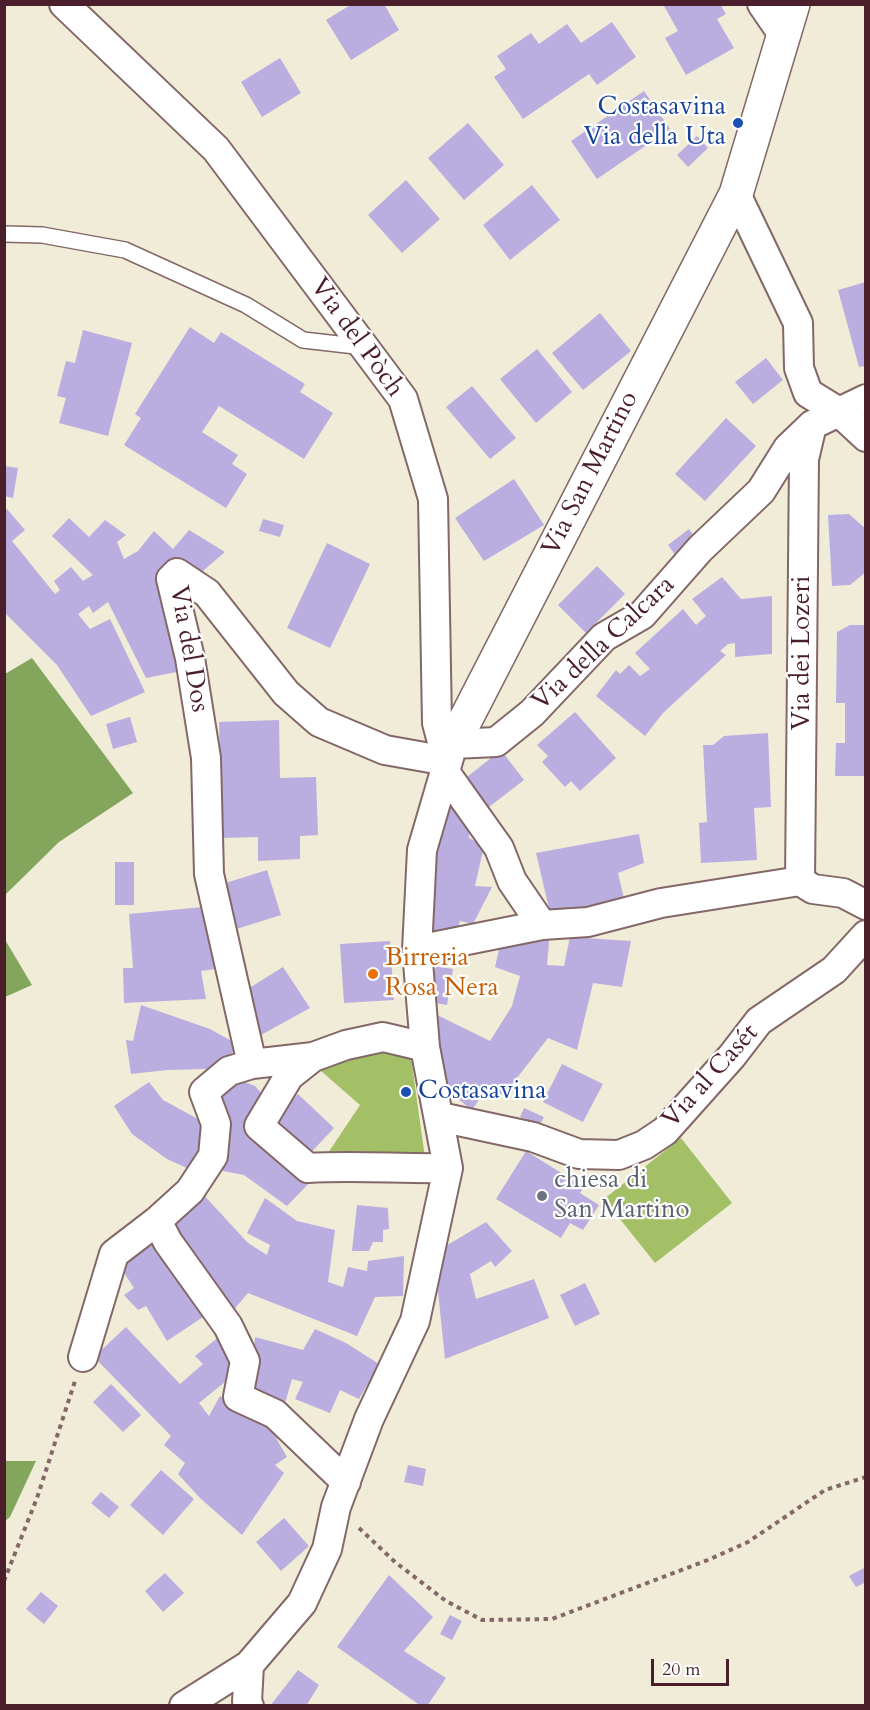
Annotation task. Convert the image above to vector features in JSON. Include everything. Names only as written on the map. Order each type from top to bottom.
[{"type":"street","name":"Via del Pòch","points":[[64,4],[216,148],[403,399],[433,499],[437,723],[448,759]]},
{"type":"street","points":[[762,4],[784,36]]},
{"type":"street","name":"Via San Martino","points":[[448,1168],[425,1047],[417,950],[422,850],[448,759],[735,194],[793,4]]},
{"type":"street","points":[[735,194],[798,323],[799,368],[808,393],[838,412],[866,437]]},
{"type":"street","name":"Via della Calcara","points":[[448,759],[496,742],[532,713],[604,637],[642,615],[700,549],[761,491],[788,448],[812,426],[866,399]]},
{"type":"street","name":"Via dei Lozeri","points":[[800,881],[804,459],[812,426]]},
{"type":"street","name":"Via del Dos","points":[[252,1064],[209,874],[206,758],[190,658],[171,579],[177,573],[207,593],[286,693],[319,722],[385,750],[448,759]]},
{"type":"street","points":[[448,759],[499,848],[512,880],[542,925]]},
{"type":"street","points":[[417,950],[542,925],[588,922],[661,903],[800,881],[813,889],[843,893],[866,905]]},
{"type":"street","name":"Via al Casét","points":[[440,1117],[533,1137],[579,1154],[619,1155],[644,1145],[665,1131],[732,1056],[759,1021],[834,970],[866,935]]},
{"type":"street","points":[[83,1357],[114,1254],[157,1221],[190,1191],[213,1156],[216,1124],[204,1092],[229,1071],[252,1064],[313,1057],[382,1037],[425,1047]]},
{"type":"street","points":[[184,1706],[249,1665],[302,1603],[327,1549],[341,1495],[369,1419],[415,1321],[448,1168],[393,1169],[346,1166],[308,1168],[260,1126],[290,1076],[313,1057]]},
{"type":"street","points":[[157,1221],[168,1242],[228,1326],[245,1361],[238,1397],[275,1414],[341,1495]]},
{"type":"street","points":[[249,1665],[247,1702],[249,1706]]},
{"type":"lane","points":[[4,234],[42,235],[125,250],[246,305],[303,340],[364,347]]},
{"type":"path","points":[[4,1581],[37,1498],[83,1357]]},
{"type":"path","points":[[341,1495],[394,1562],[446,1601],[482,1620],[552,1619],[708,1560],[748,1542],[825,1490],[866,1477]]},
{"type":"green space","points":[[32,658],[133,793],[59,842],[5,895],[5,674]]},
{"type":"green space","points":[[4,938],[32,985],[5,997],[4,997]]},
{"type":"green space","points":[[409,1043],[426,1165],[322,1162],[360,1105],[313,1064]]},
{"type":"green space","points":[[681,1138],[732,1203],[655,1263],[604,1199]]},
{"type":"green space","points":[[5,1461],[36,1461],[10,1517],[5,1521]]},
{"type":"building","points":[[352,4],[384,4],[399,30],[351,60],[326,20]]},
{"type":"building","points":[[663,4],[720,4],[726,14],[717,19],[734,48],[686,75],[665,38],[678,31]]},
{"type":"building","points":[[612,22],[636,57],[597,85],[589,74],[523,119],[494,77],[506,69],[497,56],[531,33],[539,44],[567,24],[581,43]]},
{"type":"building","points":[[280,58],[301,93],[262,117],[241,82]]},
{"type":"building","points":[[644,91],[670,129],[597,179],[571,141]]},
{"type":"building","points":[[468,123],[504,165],[464,200],[428,158]]},
{"type":"building","points":[[697,136],[708,148],[688,167],[677,155]]},
{"type":"building","points":[[406,180],[440,219],[402,253],[368,215]]},
{"type":"building","points":[[532,185],[560,220],[510,260],[483,225]]},
{"type":"building","points":[[866,282],[866,366],[859,367],[838,290]]},
{"type":"building","points":[[600,313],[631,351],[583,390],[552,353]]},
{"type":"building","points":[[190,327],[214,343],[221,332],[305,384],[300,392],[333,413],[304,459],[219,406],[202,432],[238,455],[232,464],[247,474],[226,508],[124,445],[141,418],[135,414]]},
{"type":"building","points":[[83,330],[132,343],[108,436],[59,423],[66,398],[57,396],[66,361],[75,363]]},
{"type":"building","points":[[537,349],[572,392],[536,423],[500,379]]},
{"type":"building","points":[[766,358],[783,380],[753,404],[735,382]]},
{"type":"building","points":[[472,386],[516,438],[490,459],[446,407]]},
{"type":"building","points":[[726,418],[756,446],[705,501],[675,474]]},
{"type":"building","points":[[4,466],[18,468],[13,498],[4,496]]},
{"type":"building","points":[[514,479],[544,525],[484,561],[455,518]]},
{"type":"building","points":[[7,509],[25,530],[12,541],[55,594],[60,590],[54,581],[71,567],[83,581],[93,575],[52,536],[69,518],[89,537],[105,520],[126,535],[117,542],[124,559],[138,551],[154,531],[173,549],[189,530],[225,552],[197,576],[168,561],[159,569],[182,671],[146,678],[108,602],[93,613],[89,606],[78,614],[90,629],[110,619],[145,692],[91,716],[57,665],[4,612],[4,511]]},
{"type":"building","points":[[849,514],[866,529],[866,572],[850,585],[832,586],[828,515]]},
{"type":"building","points":[[263,519],[284,525],[280,537],[259,531]]},
{"type":"building","points":[[689,529],[697,540],[676,556],[668,545]]},
{"type":"building","points":[[327,543],[370,564],[330,648],[287,628]]},
{"type":"building","points":[[597,566],[625,594],[586,633],[558,605]]},
{"type":"building","points":[[722,577],[741,599],[772,596],[772,654],[735,657],[735,643],[728,644],[720,651],[726,655],[663,713],[645,736],[596,696],[616,670],[620,674],[629,665],[640,676],[650,669],[635,653],[683,609],[696,625],[706,616],[692,599]]},
{"type":"building","points":[[850,625],[866,625],[866,776],[835,776],[836,743],[845,743],[845,703],[836,703],[837,632]]},
{"type":"building","points":[[575,712],[616,758],[580,791],[571,781],[565,787],[542,762],[548,756],[537,745]]},
{"type":"building","points":[[130,717],[137,742],[113,749],[106,724]]},
{"type":"building","points":[[279,720],[280,778],[316,777],[318,835],[300,836],[300,859],[258,861],[258,837],[222,838],[219,722]]},
{"type":"building","points":[[768,733],[771,807],[754,808],[757,860],[701,863],[699,823],[707,822],[703,745],[713,745],[724,736]]},
{"type":"building","points":[[501,750],[524,780],[485,810],[462,781]]},
{"type":"building","points":[[446,795],[468,811],[469,838],[484,846],[475,886],[492,887],[473,924],[460,921],[455,938],[424,936],[437,861],[430,859]]},
{"type":"building","points":[[639,834],[644,863],[618,873],[626,907],[551,917],[536,853]]},
{"type":"building","points":[[115,862],[134,862],[134,905],[115,905]]},
{"type":"building","points":[[267,870],[281,915],[230,931],[216,886]]},
{"type":"building","points":[[203,907],[222,968],[201,971],[206,999],[124,1003],[123,968],[133,968],[129,914]]},
{"type":"building","points":[[550,931],[547,965],[564,966],[570,937],[631,941],[622,987],[593,983],[577,1050],[548,1038],[503,1096],[489,1085],[472,1110],[453,1095],[434,1066],[429,1011],[490,1041],[512,1006],[520,976],[495,967],[501,941]]},
{"type":"building","points":[[390,941],[394,1000],[344,1003],[340,944]]},
{"type":"building","points":[[435,966],[453,969],[447,1005],[430,1002]]},
{"type":"building","points":[[283,967],[310,1008],[261,1035],[238,995]]},
{"type":"building","points":[[141,1005],[210,1029],[237,1044],[219,1077],[205,1069],[131,1074],[126,1040],[133,1041]]},
{"type":"building","points":[[562,1064],[603,1084],[583,1122],[543,1102]]},
{"type":"building","points":[[234,1078],[255,1086],[265,1097],[252,1132],[314,1178],[287,1206],[244,1175],[218,1170],[217,1097]]},
{"type":"building","points":[[149,1082],[163,1100],[211,1126],[200,1174],[167,1159],[132,1134],[114,1106]]},
{"type":"building","points":[[298,1094],[334,1128],[304,1160],[268,1126]]},
{"type":"building","points":[[524,1108],[544,1117],[539,1126],[520,1117]]},
{"type":"building","name":"chiesa di San Martino","points":[[526,1151],[584,1187],[580,1193],[599,1205],[583,1230],[570,1223],[561,1238],[496,1199]]},
{"type":"building","points":[[201,1192],[248,1243],[267,1255],[270,1245],[247,1233],[265,1198],[297,1221],[335,1230],[328,1282],[343,1287],[348,1267],[367,1271],[368,1261],[404,1256],[403,1296],[375,1297],[357,1336],[248,1293],[231,1313],[204,1283],[212,1277],[170,1230]]},
{"type":"building","points":[[357,1205],[388,1208],[389,1229],[383,1230],[383,1242],[373,1242],[369,1251],[352,1251]]},
{"type":"building","points":[[486,1222],[512,1251],[495,1267],[491,1261],[470,1274],[476,1299],[534,1279],[549,1318],[445,1359],[434,1253]]},
{"type":"building","points":[[156,1233],[209,1313],[167,1341],[146,1306],[138,1310],[124,1295],[134,1288],[117,1262]]},
{"type":"building","points":[[585,1283],[600,1314],[575,1326],[560,1295]]},
{"type":"building","points":[[126,1327],[180,1384],[203,1364],[195,1356],[225,1332],[236,1373],[199,1403],[209,1416],[220,1396],[268,1424],[287,1457],[275,1465],[284,1473],[242,1535],[200,1498],[178,1474],[185,1463],[164,1445],[171,1436],[94,1357]]},
{"type":"building","points":[[315,1329],[346,1343],[379,1364],[359,1399],[340,1390],[330,1413],[295,1399],[303,1382],[292,1379],[283,1410],[250,1397],[255,1337],[303,1350]]},
{"type":"building","points":[[111,1384],[141,1415],[123,1432],[93,1402]]},
{"type":"building","points":[[408,1465],[426,1469],[423,1486],[404,1482]]},
{"type":"building","points":[[161,1470],[194,1499],[163,1535],[130,1505]]},
{"type":"building","points":[[101,1492],[119,1507],[109,1518],[91,1503]]},
{"type":"building","points":[[284,1518],[309,1546],[281,1571],[256,1542]]},
{"type":"building","points":[[866,1567],[866,1582],[856,1587],[849,1576]]},
{"type":"building","points":[[165,1573],[184,1593],[163,1612],[145,1591]]},
{"type":"building","points":[[389,1575],[433,1617],[404,1651],[446,1678],[427,1706],[421,1706],[337,1647]]},
{"type":"building","points":[[41,1592],[58,1606],[44,1624],[26,1609]]},
{"type":"building","points":[[450,1615],[462,1621],[452,1640],[440,1634]]},
{"type":"building","points":[[298,1670],[319,1685],[306,1706],[270,1706]]},
{"type":"place","name":"Costasavina Via della Uta","points":[[738,123]]},
{"type":"place","name":"Birreria Rosa Nera","points":[[373,974]]},
{"type":"place","name":"Costasavina","points":[[406,1092]]},
{"type":"place","name":"chiesa di San Martino","points":[[542,1196]]}]
